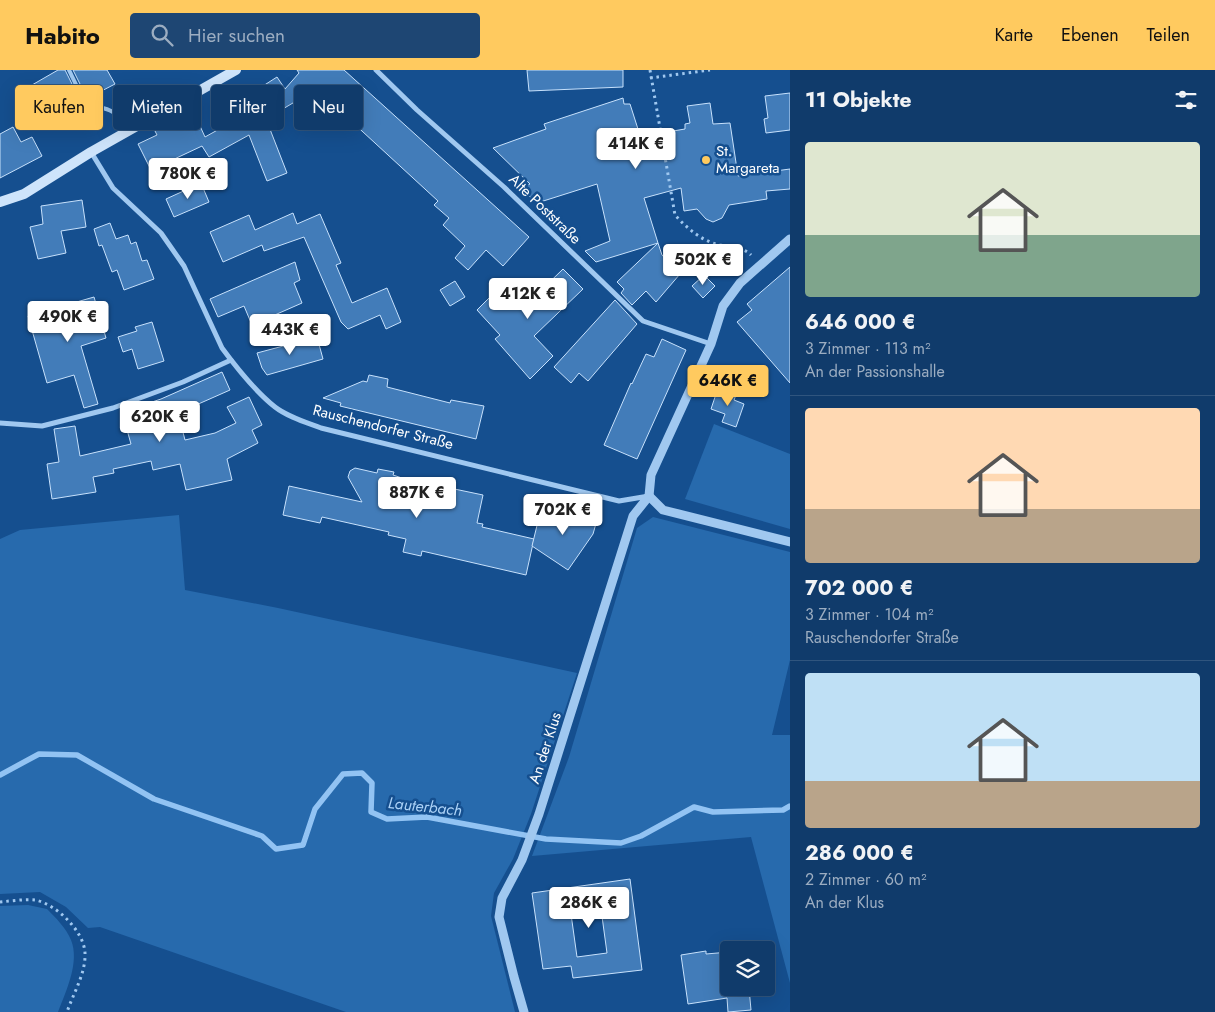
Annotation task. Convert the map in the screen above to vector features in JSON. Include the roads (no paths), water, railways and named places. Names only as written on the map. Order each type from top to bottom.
[{"type":"main road","points":[[0,202],[24,194],[91,152],[236,70]]},
{"type":"street","name":"Alte Poststraße","points":[[376,70],[417,110],[504,187],[644,321],[711,344]]},
{"type":"street","name":"Rauschendorfer Straße","points":[[91,152],[113,188],[161,233],[184,266],[222,348],[275,407],[298,420],[313,425],[619,501],[649,496]]},
{"type":"street","points":[[790,239],[740,283],[723,306],[711,344],[651,475],[649,496],[663,510],[790,542]]},
{"type":"street","points":[[0,423],[42,426],[112,408],[183,382],[231,360]]},
{"type":"street","name":"An der Klus","points":[[524,1012],[499,917],[502,898],[522,860],[539,814],[633,516],[649,496]]},
{"type":"lane","points":[[69,70],[84,97],[97,106],[113,110],[127,131]]},
{"type":"waterway","name":"Lauterbach","points":[[0,775],[39,754],[77,755],[154,799],[262,836],[276,849],[303,845],[315,809],[343,774],[362,773],[372,783],[371,812],[387,819],[427,817],[546,839],[621,843],[641,836],[694,807],[713,812],[783,810],[790,806]]},
{"type":"place","name":"St. Margareta","points":[[706,160]]}]
